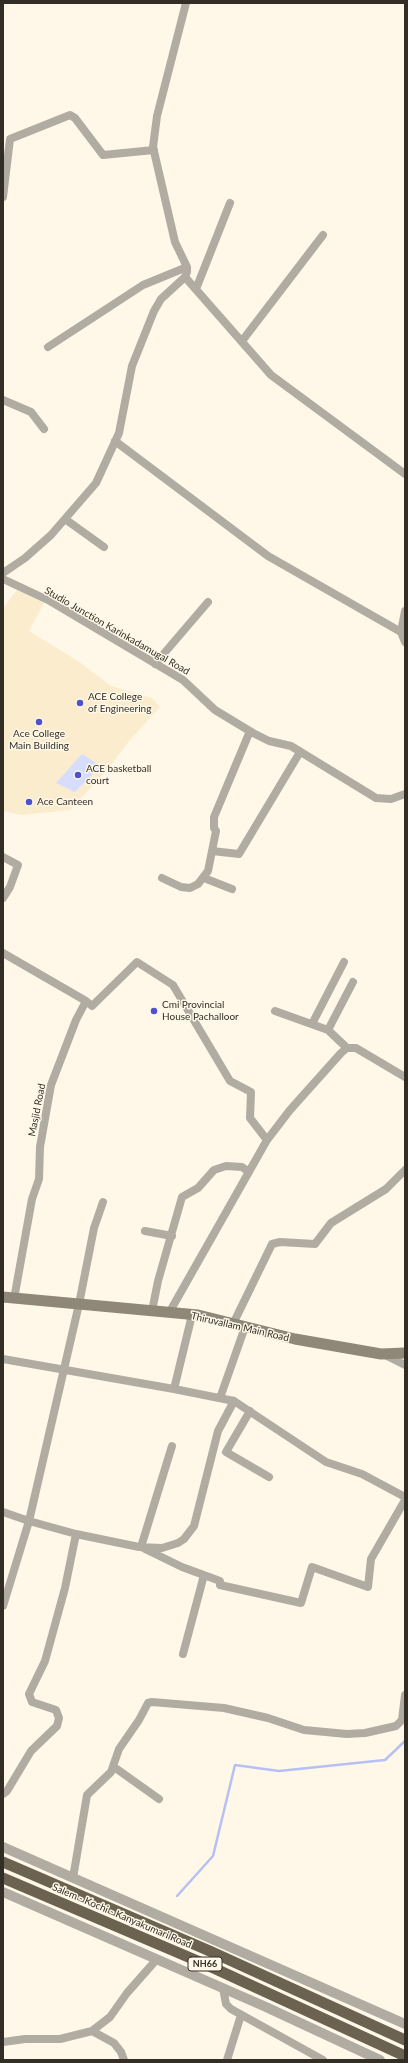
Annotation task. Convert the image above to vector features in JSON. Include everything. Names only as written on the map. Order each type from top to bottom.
[{"type":"highway","name":"Salem - Kochi - Kanyakumari Road","points":[[3,1862],[212,1952],[405,2040]]},
{"type":"highway","name":"Salem - Kochi - Kanyakumari Road","points":[[3,1878],[207,1965],[405,2056]]},
{"type":"main road","name":"Thiruvallam Main Road","points":[[8,1298],[192,1315],[295,1339],[384,1355],[405,1353]]},
{"type":"street","points":[[3,573],[25,558],[51,535],[96,483],[123,419],[132,366],[154,311],[161,299],[185,277],[187,267],[175,242],[155,160],[153,135],[186,3]]},
{"type":"street","points":[[3,197],[10,140],[70,115],[75,118],[101,154],[154,150]]},
{"type":"street","points":[[144,151],[155,160]]},
{"type":"street","points":[[196,289],[230,203]]},
{"type":"street","points":[[242,341],[322,235]]},
{"type":"street","points":[[48,347],[143,285],[187,267]]},
{"type":"street","points":[[185,277],[271,375],[405,474]]},
{"type":"street","points":[[3,400],[31,412],[44,429]]},
{"type":"street","points":[[115,441],[268,556],[401,632]]},
{"type":"street","points":[[65,519],[104,547]]},
{"type":"street","name":"Studio Junction Karinkadamugal Road","points":[[3,579],[50,601],[183,680],[215,710],[250,731],[269,741],[291,746],[376,798],[391,799],[405,794]]},
{"type":"street","points":[[155,664],[208,602]]},
{"type":"street","points":[[405,611],[401,632],[405,642]]},
{"type":"street","points":[[162,878],[187,889],[198,884],[204,878],[211,864],[216,831],[214,828],[214,817],[250,731]]},
{"type":"street","points":[[212,851],[239,854],[300,752]]},
{"type":"street","points":[[3,858],[18,864],[10,887],[3,898]]},
{"type":"street","points":[[204,878],[232,889]]},
{"type":"street","points":[[3,953],[86,1001],[92,1006],[138,962],[172,985],[230,1081],[251,1092],[250,1118],[267,1140]]},
{"type":"street","points":[[312,1024],[344,962]]},
{"type":"street","points":[[328,1030],[353,982]]},
{"type":"street","name":"Masjid Road","points":[[8,1298],[32,1199],[39,1179],[40,1147],[51,1085],[76,1020],[86,1001]]},
{"type":"street","points":[[275,1011],[328,1030],[347,1048]]},
{"type":"street","points":[[169,1313],[267,1140],[290,1110],[341,1053],[347,1048],[356,1048],[405,1077]]},
{"type":"street","points":[[152,1311],[158,1281],[182,1197],[198,1188],[214,1170],[226,1166],[242,1167],[249,1172]]},
{"type":"street","points":[[233,1324],[272,1244],[280,1242],[315,1244],[331,1223],[386,1189],[405,1170]]},
{"type":"street","points":[[3,1606],[29,1521],[79,1304],[94,1228],[103,1202]]},
{"type":"street","points":[[145,1230],[172,1236]]},
{"type":"street","points":[[174,1389],[192,1315]]},
{"type":"street","points":[[220,1398],[245,1327]]},
{"type":"street","points":[[384,1355],[405,1364]]},
{"type":"street","points":[[3,1359],[234,1401],[326,1462],[362,1474],[405,1499],[371,1559],[368,1587],[312,1567],[300,1603],[220,1585],[220,1581],[182,1567],[141,1547]]},
{"type":"street","points":[[3,1512],[76,1534],[155,1549],[171,1547],[184,1540],[189,1534],[199,1511],[218,1431],[234,1401]]},
{"type":"street","points":[[250,1411],[226,1452],[269,1477]]},
{"type":"street","points":[[141,1547],[172,1446]]},
{"type":"street","points":[[3,1794],[7,1791],[31,1751],[57,1726],[58,1714],[56,1710],[32,1702],[29,1694],[45,1662],[65,1588],[76,1534]]},
{"type":"street","points":[[183,1654],[204,1575]]},
{"type":"street","points":[[73,1878],[85,1801],[90,1791],[106,1777],[114,1767],[119,1749],[139,1720],[145,1706],[152,1702],[224,1708],[268,1718],[304,1730],[347,1734],[365,1733],[396,1726],[402,1720],[405,1695]]},
{"type":"street","points":[[114,1767],[159,1798]]},
{"type":"street","points":[[3,1847],[405,2024]]},
{"type":"street","points":[[3,1892],[224,1988],[380,2060]]},
{"type":"street","points":[[3,2042],[25,2039],[60,2039],[92,2031],[110,2017],[126,1993],[157,1959]]},
{"type":"street","points":[[224,1988],[226,2004],[241,2015],[323,2060]]},
{"type":"street","points":[[227,2060],[241,2015]]},
{"type":"street","points":[[92,2031],[114,2043],[121,2052],[124,2060]]},
{"type":"shaded area","name":"ACE College of Engineering","points":[[17,590],[44,603],[29,631],[78,661],[111,686],[152,698],[160,707],[129,741],[109,768],[70,810],[22,815],[3,811],[3,608]]},
{"type":"shaded area","name":"ACE basketball court","points":[[82,754],[101,766],[75,792],[56,783]]},
{"type":"waterway","points":[[177,1896],[213,1856],[235,1765],[279,1771],[385,1760],[405,1741]]},
{"type":"place","name":"ACE College of Engineering","points":[[80,703]]},
{"type":"place","name":"Ace College Main Building","points":[[39,722]]},
{"type":"place","name":"ACE basketball court","points":[[78,775]]},
{"type":"place","name":"Ace Canteen","points":[[29,802]]},
{"type":"place","name":"Cmi Provincial House Pachalloor","points":[[154,1011]]}]
